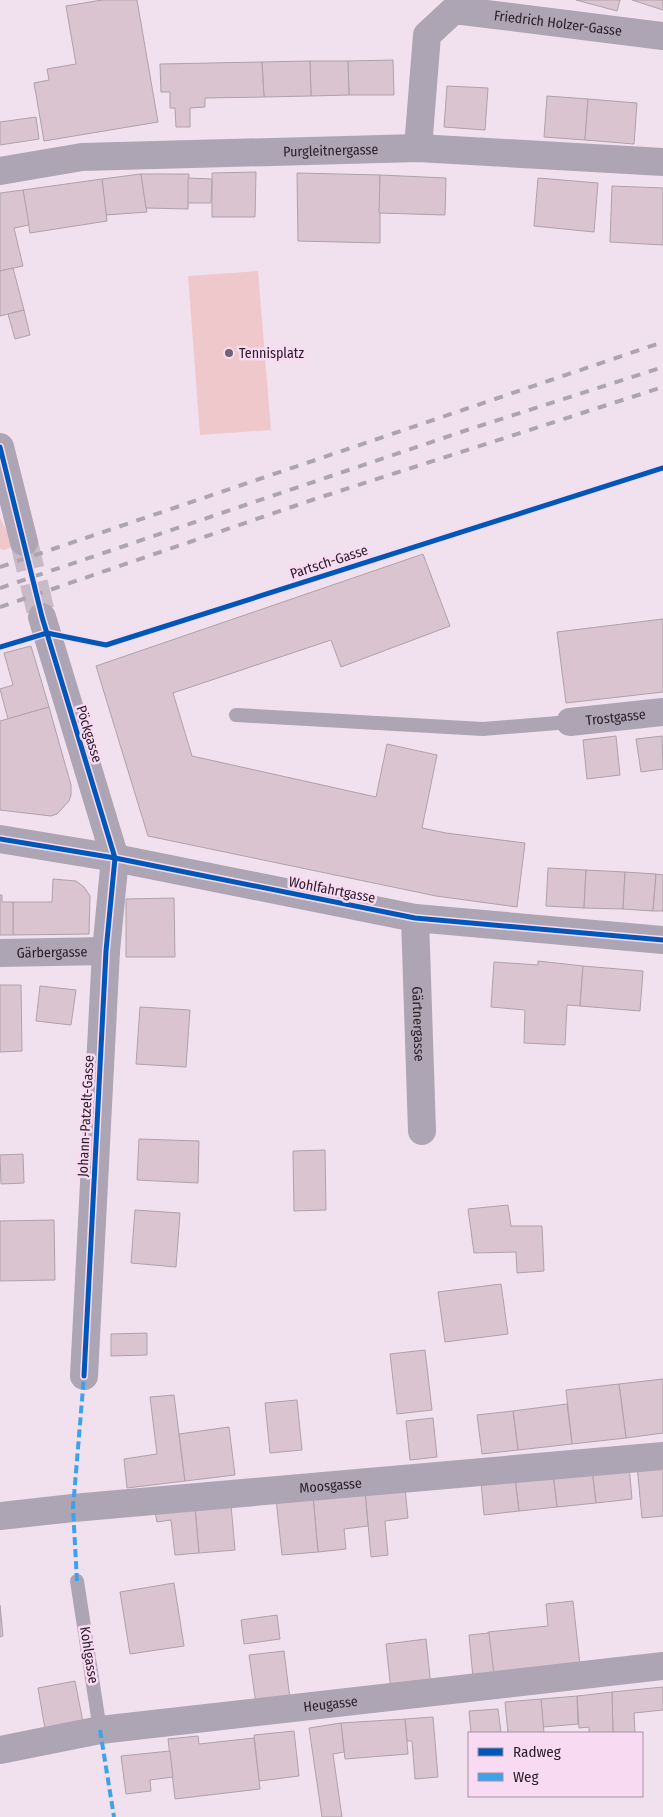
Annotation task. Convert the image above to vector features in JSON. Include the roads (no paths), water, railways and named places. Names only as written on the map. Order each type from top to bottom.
[{"type":"street","name":"Friedrich Holzer-Gasse","points":[[418,148],[427,35],[454,10],[663,36]]},
{"type":"street","name":"Purgleitnergasse","points":[[0,171],[82,157],[418,148],[663,162]]},
{"type":"street","points":[[0,448],[24,542]]},
{"type":"street","name":"Pöckgasse","points":[[42,617],[115,858]]},
{"type":"street","name":"Trostgasse","points":[[570,722],[663,712]]},
{"type":"street","name":"Wohlfahrtgasse","points":[[0,839],[115,858],[415,918],[663,940]]},
{"type":"street","name":"Johann-Patzelt-Gasse","points":[[84,1376],[106,951],[115,858]]},
{"type":"street","name":"Gärtnergasse","points":[[415,918],[422,1131]]},
{"type":"street","name":"Gärbergasse","points":[[0,953],[106,951]]},
{"type":"street","name":"Moosgasse","points":[[0,1516],[663,1456]]},
{"type":"street","name":"Heugasse","points":[[0,1750],[100,1730],[663,1666]]},
{"type":"lane","points":[[236,715],[483,730],[570,722]]},
{"type":"lane","name":"Kohlgasse","points":[[77,1581],[100,1730]]},
{"type":"tunnel","points":[[24,542],[42,617]]},
{"type":"railway","points":[[0,567],[663,342]]},
{"type":"railway","points":[[0,588],[467,430],[663,367]]},
{"type":"railway","points":[[0,607],[315,499],[663,387]]},
{"type":"place","name":"Tennisplatz","points":[[229,353]]}]
